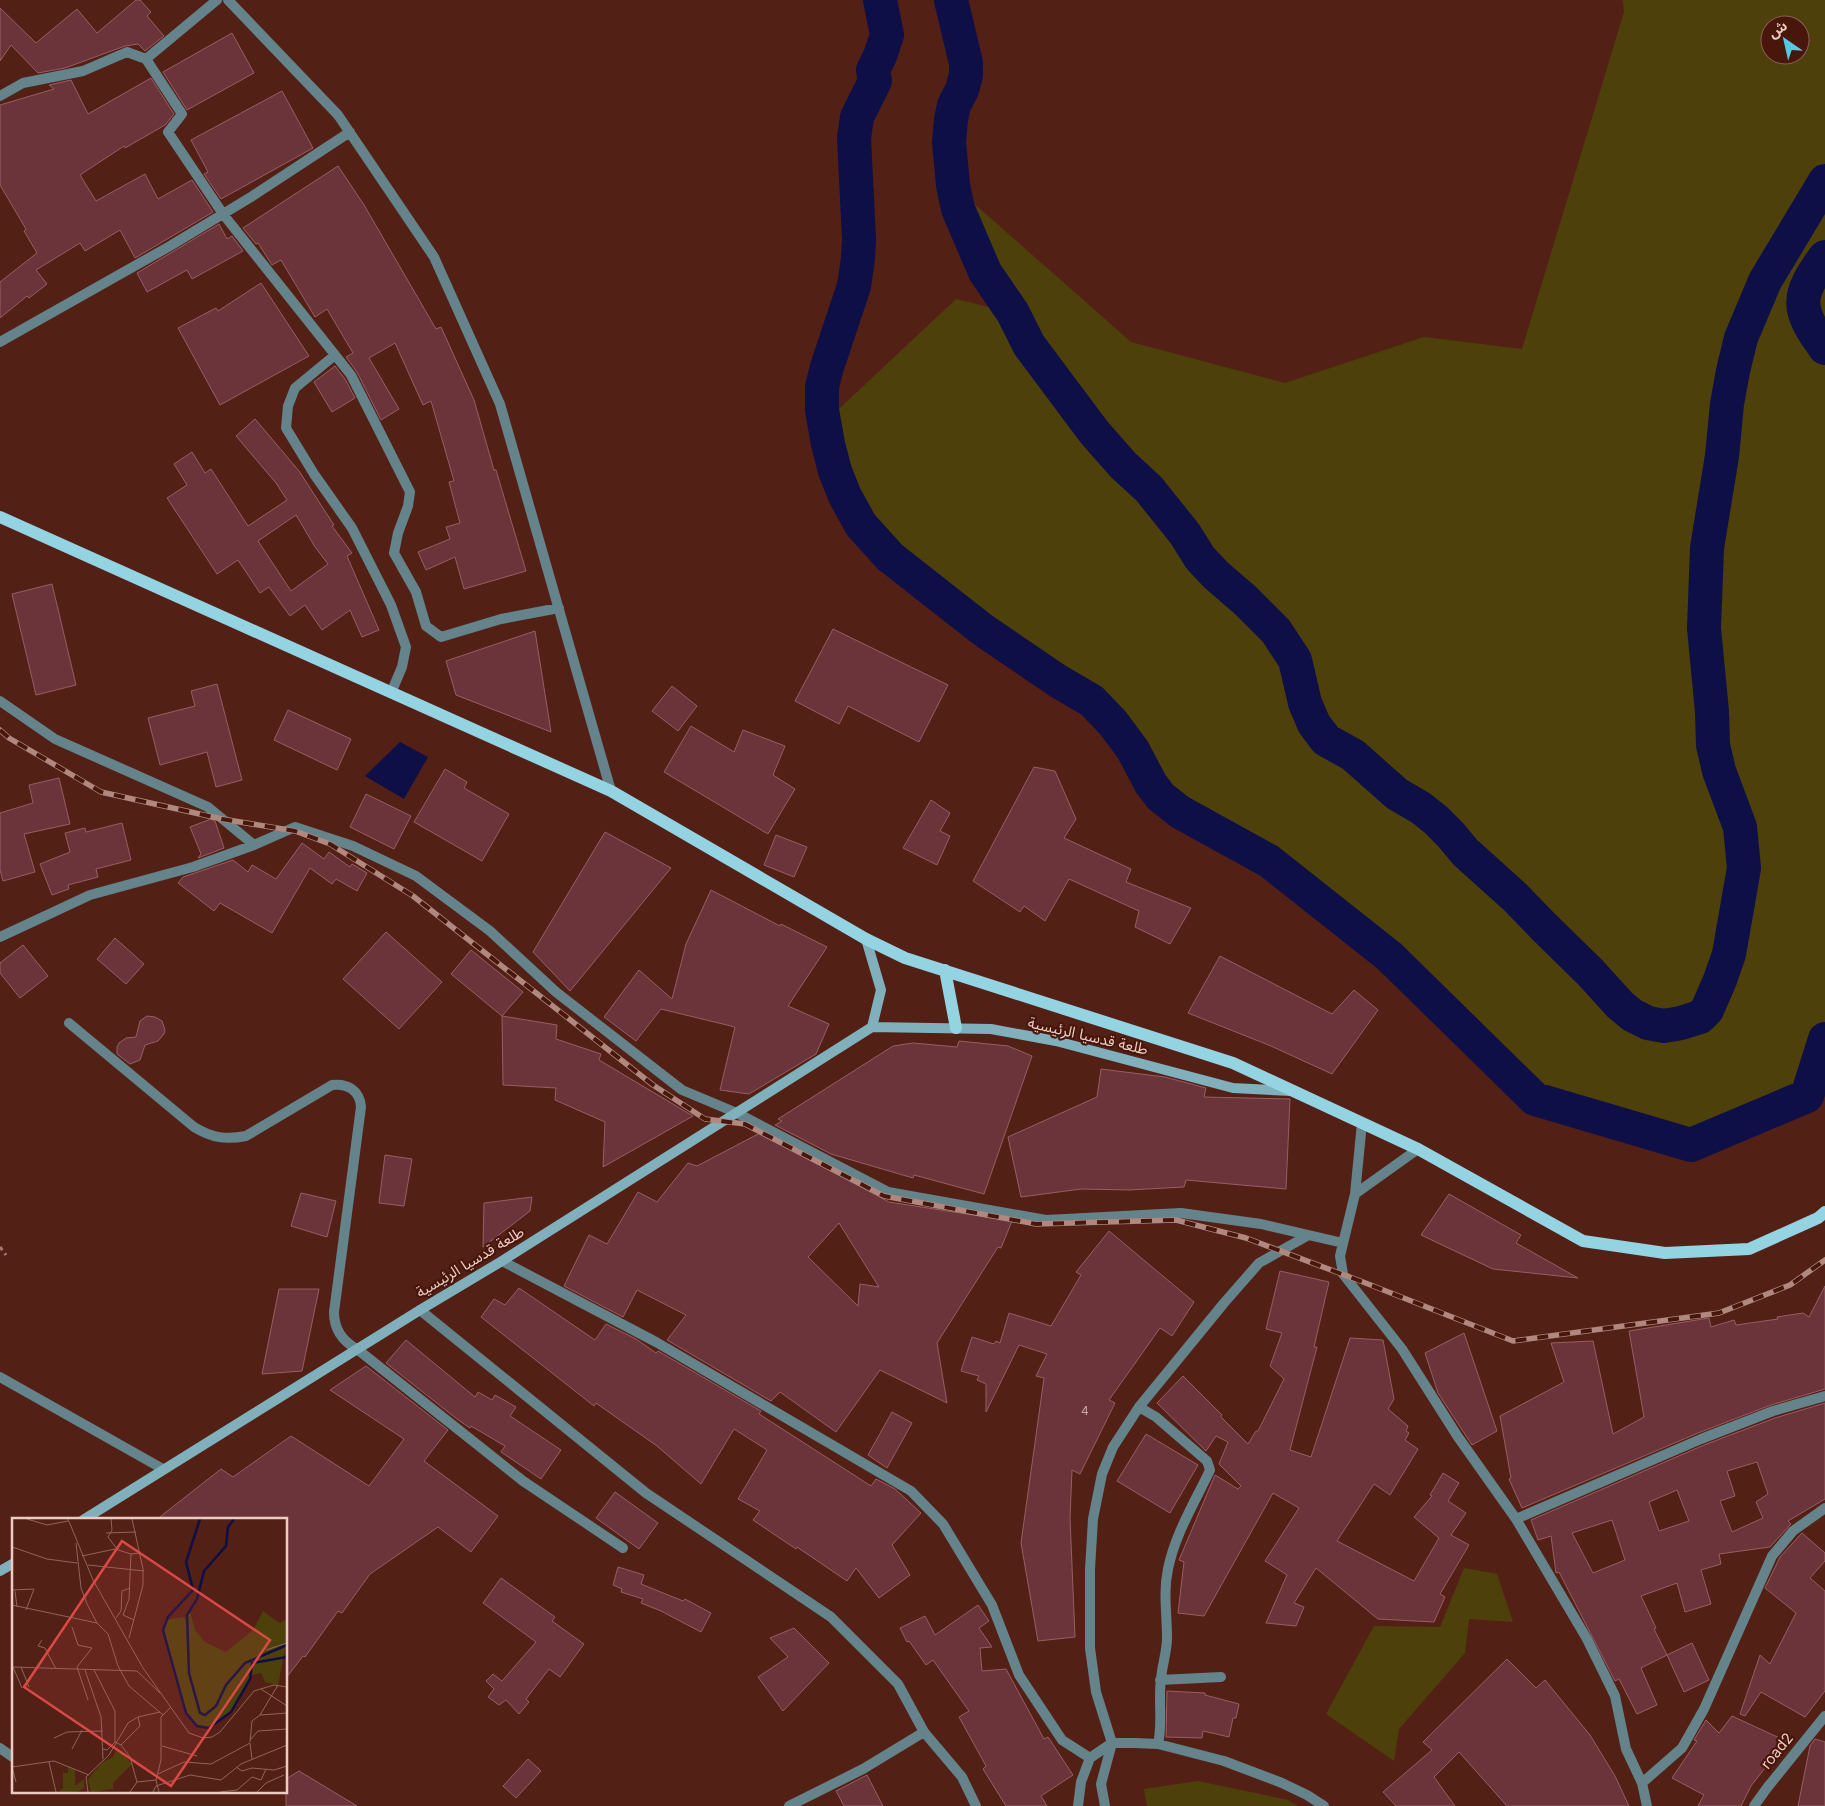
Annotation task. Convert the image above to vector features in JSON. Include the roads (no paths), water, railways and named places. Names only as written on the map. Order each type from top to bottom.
[{"type":"main road","points":[[0,517],[611,791],[866,939],[905,958],[1233,1063],[1418,1149],[1584,1241],[1665,1253],[1749,1250],[1818,1218],[1825,1212]]},
{"type":"main road","points":[[866,939],[881,990],[872,1027]]},
{"type":"main road","points":[[944,970],[956,1028]]},
{"type":"main road","name":"طلعة قدسيا الرئيسية","points":[[85,1518],[502,1261],[872,1027],[991,1029],[1056,1042],[1233,1088],[1295,1092]]},
{"type":"main road","points":[[0,1571],[12,1564]]},
{"type":"street","points":[[146,59],[218,0]]},
{"type":"street","points":[[228,0],[338,115],[434,257],[500,404],[611,791]]},
{"type":"street","points":[[1,94],[22,83],[83,71],[127,52],[146,59],[182,114],[168,132],[223,214],[351,374],[410,492],[408,506],[398,533],[394,553],[416,592],[426,626],[441,637],[502,619],[559,608]]},
{"type":"street","points":[[0,342],[223,214],[350,132]]},
{"type":"street","points":[[335,355],[295,388],[288,406],[286,428],[314,474],[352,528],[390,605],[406,647],[402,668],[391,693]]},
{"type":"street","points":[[0,701],[54,739],[208,808],[254,845]]},
{"type":"street","points":[[0,937],[90,895],[193,867],[254,845],[295,827],[353,846],[416,876],[490,931],[556,992],[682,1090],[737,1113],[888,1192],[1046,1220],[1181,1213],[1261,1224],[1343,1243]]},
{"type":"street","points":[[69,1023],[194,1127],[206,1134],[219,1138],[233,1139],[246,1136],[332,1086],[344,1085],[355,1091],[361,1107],[334,1312],[337,1330],[349,1345],[357,1349],[523,1481],[623,1548]]},
{"type":"street","points":[[1362,1123],[1355,1194],[1340,1256],[1343,1274],[1402,1349],[1458,1438],[1516,1519],[1586,1639],[1614,1696],[1626,1750],[1642,1783],[1647,1806]]},
{"type":"street","points":[[1355,1194],[1418,1149]]},
{"type":"street","points":[[1105,1806],[1101,1784],[1112,1743],[1096,1692],[1090,1648],[1090,1568],[1093,1519],[1102,1474],[1113,1447],[1139,1407],[1224,1302],[1259,1263],[1307,1236]]},
{"type":"street","points":[[502,1261],[656,1342],[911,1491],[943,1524],[992,1605],[1019,1676],[1056,1732],[1062,1740],[1090,1758]]},
{"type":"street","points":[[420,1310],[646,1493],[831,1617],[898,1684],[924,1732],[962,1777],[976,1806]]},
{"type":"street","points":[[0,1377],[163,1470]]},
{"type":"street","points":[[1516,1519],[1701,1439],[1773,1411],[1825,1396]]},
{"type":"street","points":[[1139,1407],[1156,1417],[1208,1461],[1210,1470],[1176,1540],[1168,1568],[1164,1593],[1167,1637],[1166,1655],[1160,1680],[1160,1734],[1158,1744]]},
{"type":"street","points":[[1642,1783],[1682,1748],[1704,1709],[1772,1556],[1794,1531],[1825,1508]]},
{"type":"street","points":[[1160,1680],[1221,1677]]},
{"type":"street","name":"road2","points":[[1754,1806],[1772,1780],[1825,1716]]},
{"type":"street","points":[[789,1806],[863,1769],[924,1732]]},
{"type":"street","points":[[1078,1806],[1081,1782],[1090,1758],[1112,1743],[1158,1744],[1224,1761],[1256,1772],[1307,1795],[1324,1806]]},
{"type":"street","points":[[0,1748],[12,1757]]},
{"type":"waterway","points":[[880,0],[887,35],[873,70],[875,81],[857,117],[854,138],[859,239],[858,259],[854,286],[822,387],[822,410],[835,471],[845,496],[861,525],[890,557],[983,630],[1058,681],[1092,701],[1113,723],[1133,750],[1151,784],[1161,797],[1180,812],[1269,861],[1389,956],[1535,1099],[1691,1145],[1807,1096],[1825,1039]]},
{"type":"waterway","points":[[951,0],[966,63],[966,75],[962,90],[954,105],[949,142],[953,185],[958,209],[985,272],[1013,313],[1029,345],[1094,432],[1123,465],[1149,489],[1185,534],[1200,558],[1276,631],[1295,660],[1305,703],[1314,724],[1326,740],[1353,755],[1397,794],[1421,808],[1436,820],[1465,852],[1515,897],[1620,1005],[1632,1015],[1648,1023],[1664,1026],[1700,1017],[1707,1010],[1729,954],[1744,868],[1740,827],[1719,771],[1713,745],[1712,712],[1704,628],[1707,548],[1722,456],[1727,404],[1741,338],[1765,281],[1825,181]]},
{"type":"waterway","points":[[1825,257],[1809,282],[1803,302],[1809,323],[1825,348]]},
{"type":"railway","points":[[0,730],[9,738],[101,792],[222,819],[295,831],[330,844],[413,896],[653,1085],[705,1119],[745,1124],[884,1196],[1036,1224],[1176,1220],[1246,1238],[1513,1341],[1719,1313],[1790,1285],[1825,1260]]}]
